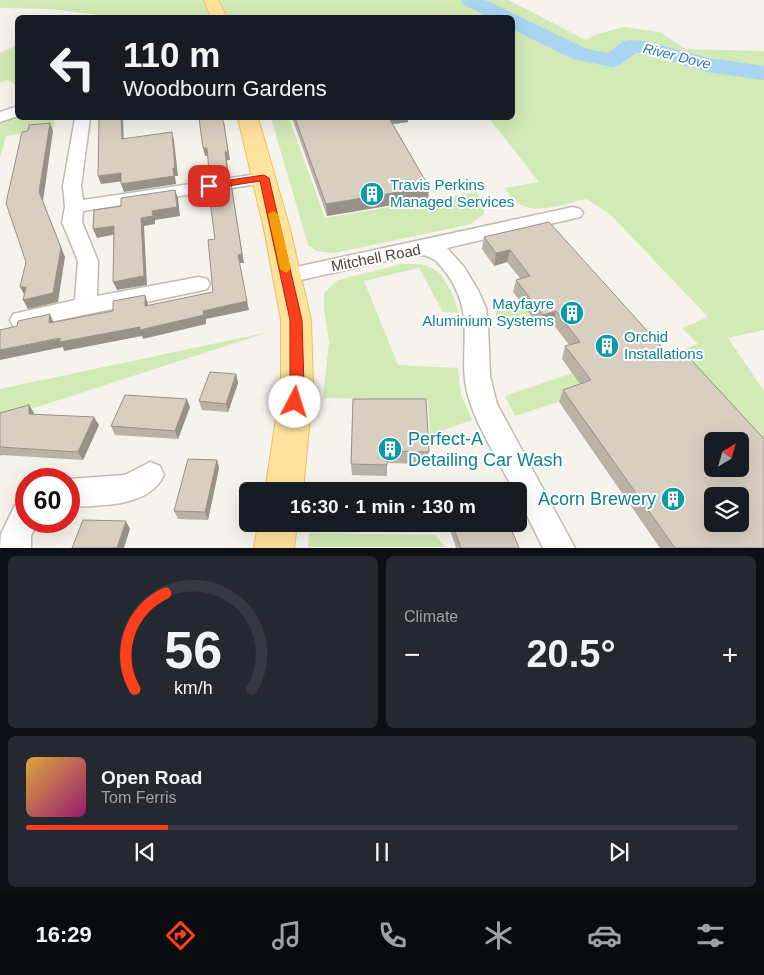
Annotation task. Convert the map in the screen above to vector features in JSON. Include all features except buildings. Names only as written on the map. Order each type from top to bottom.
[{"type":"main road","points":[[211,0],[218,15]]},
{"type":"main road","points":[[249,120],[264,178],[296,320],[297,386],[285,482]]},
{"type":"main road","points":[[274,548],[277,532]]},
{"type":"street","points":[[0,117],[15,111]]},
{"type":"street","points":[[82,120],[72,186],[74,207],[72,222],[88,261],[86,306]]},
{"type":"street","points":[[74,207],[264,178]]},
{"type":"street","points":[[413,248],[573,213]]},
{"type":"street","name":"Mitchell Road","points":[[287,276],[413,248],[430,248],[440,253],[455,269],[466,288],[476,313],[476,357],[480,394],[490,417],[560,548]]},
{"type":"street","points":[[21,320],[199,284]]},
{"type":"street","points":[[80,491],[130,488],[150,475]]},
{"type":"street","points":[[15,548],[17,533]]},
{"type":"green space","points":[[0,0],[204,0],[208,15],[99,15],[51,9],[0,8]]},
{"type":"green space","points":[[219,0],[508,0],[586,40],[594,35],[624,27],[659,32],[686,49],[764,51],[764,330],[728,338],[764,391],[764,461],[749,444],[749,432],[738,432],[677,363],[515,416],[505,396],[572,373],[580,384],[698,344],[682,328],[708,317],[610,214],[587,199],[553,207],[531,208],[521,205],[512,198],[505,188],[539,182],[491,120],[515,120],[515,15],[227,15]]},
{"type":"green space","points":[[15,46],[15,84],[7,80],[0,83],[0,53]]},
{"type":"green space","points":[[15,118],[15,120],[55,120],[53,129],[6,136],[0,158],[0,123]]},
{"type":"green space","points":[[272,120],[290,120],[325,218],[477,192],[485,205],[483,215],[471,224],[334,253],[317,251],[308,245]]},
{"type":"green space","points":[[402,264],[425,265],[437,271],[447,284],[459,313],[443,312],[419,268],[364,281],[398,365],[458,368],[461,395],[472,420],[430,435],[428,400],[323,398],[329,342],[324,308],[324,293],[338,280]]},
{"type":"green space","points":[[520,301],[532,316],[498,326],[495,310]]},
{"type":"green space","points":[[269,332],[0,419],[0,389]]},
{"type":"green space","points":[[309,533],[435,535],[445,547],[308,547]]},
{"type":"waterway","name":"River Dove","points":[[470,0],[500,15]]},
{"type":"waterway","name":"River Dove","points":[[515,22],[581,54],[612,60],[631,46],[645,47],[707,65],[764,73]]},
{"type":"slow traffic","points":[[273,214],[286,269]]},
{"type":"place","name":"Travis Perkins Managed Services","points":[[372,194]]},
{"type":"place","name":"Mayfayre Aluminium Systems","points":[[572,313]]},
{"type":"place","name":"Orchid Installations","points":[[607,346]]},
{"type":"place","name":"Perfect-A Detailing Car Wash","points":[[390,449]]},
{"type":"place","name":"Acorn Brewery","points":[[673,499]]},
{"type":"route","points":[[209,186],[264,178],[296,320],[297,386],[295,402]]}]
